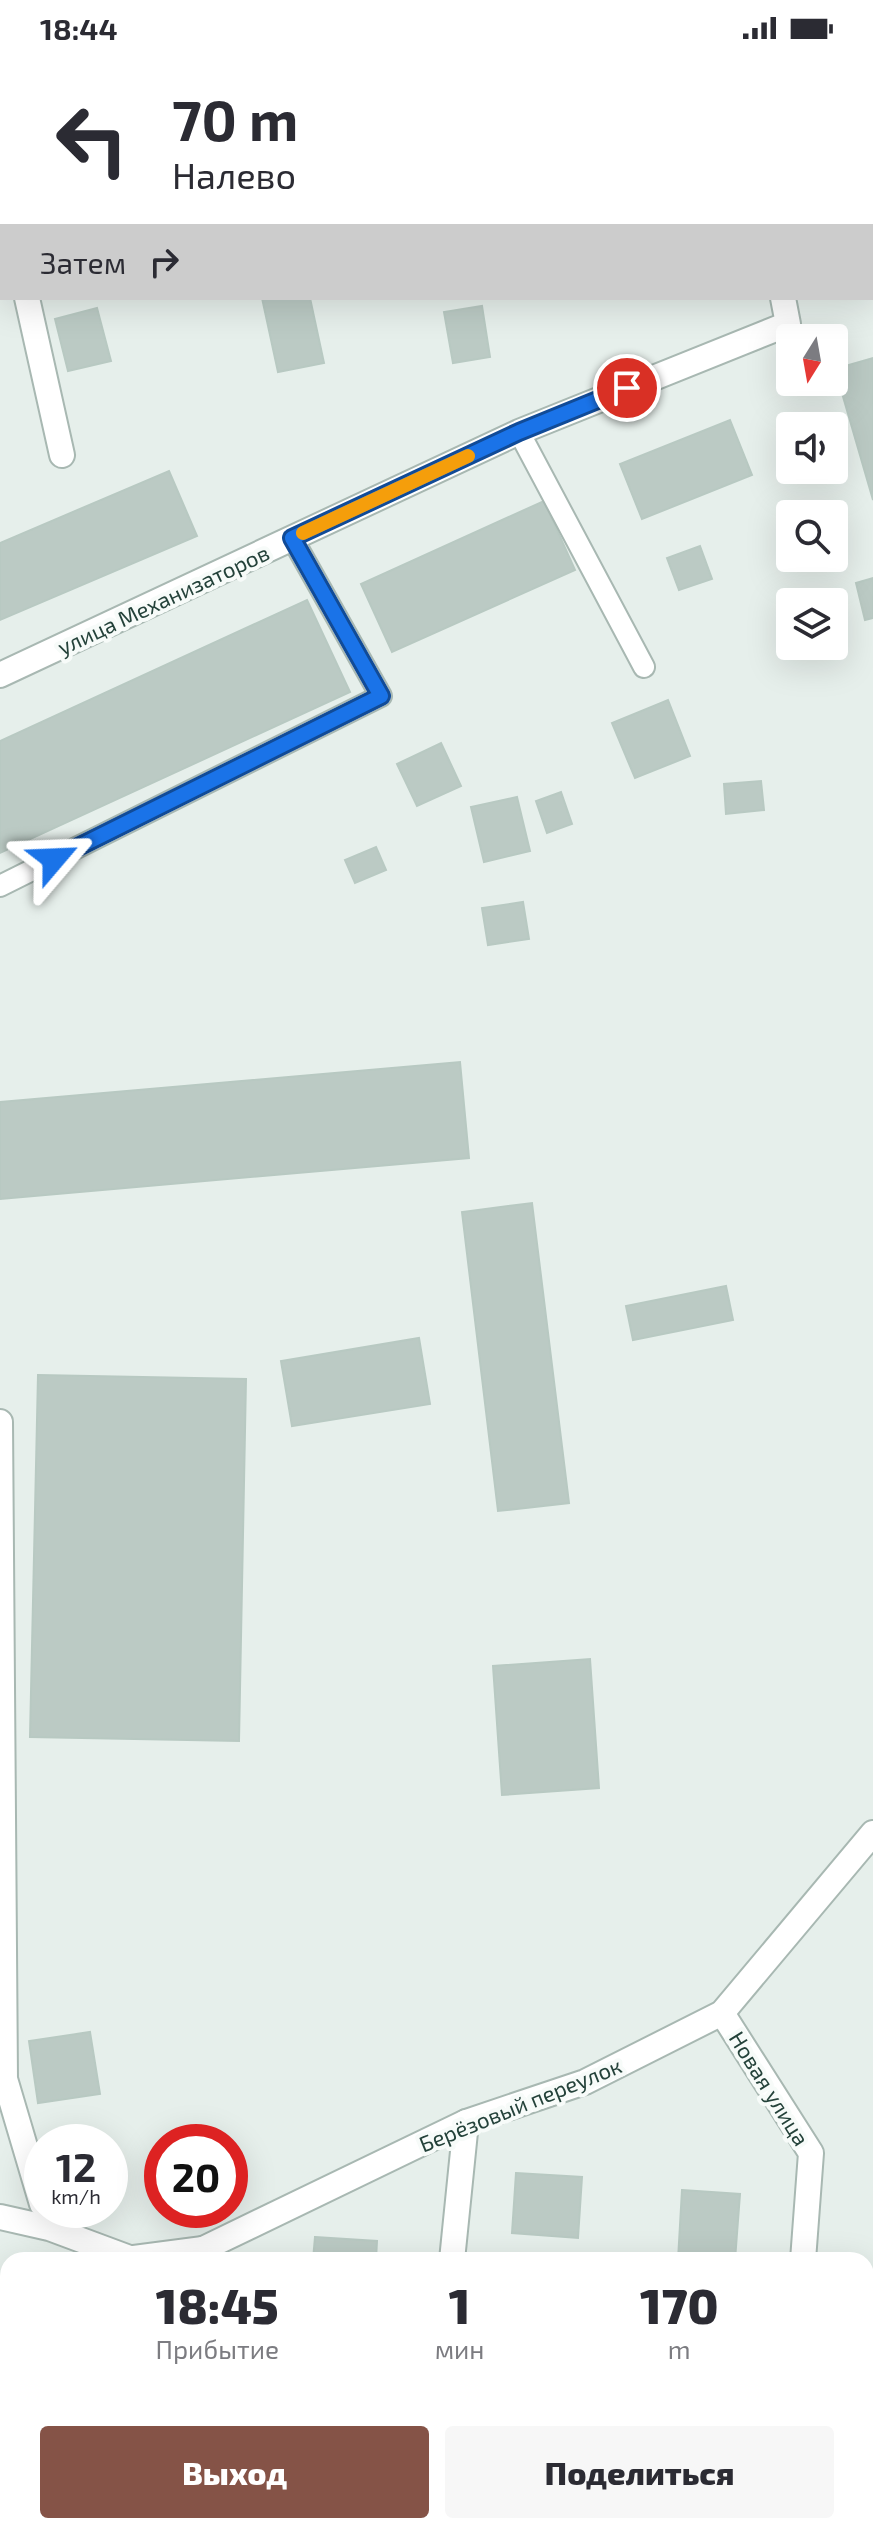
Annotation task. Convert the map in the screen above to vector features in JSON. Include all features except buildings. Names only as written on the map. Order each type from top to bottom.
[{"type":"street","points":[[27,300],[62,455]]},
{"type":"street","name":"улица Механизаторов","points":[[0,675],[519,432],[788,324],[783,300]]},
{"type":"street","points":[[0,1422],[5,2079],[24,2143]]},
{"type":"street","name":"Берёзовый переулок","points":[[206,2252],[466,2122],[585,2082],[722,2013],[873,1833]]},
{"type":"street","name":"Новая улица","points":[[722,2013],[811,2153],[804,2252]]},
{"type":"street","points":[[453,2252],[466,2122]]},
{"type":"street","points":[[0,2217],[24,2218]]},
{"type":"street","points":[[66,2228],[119,2252]]},
{"type":"lane","points":[[519,432],[644,667]]},
{"type":"lane","points":[[0,886],[381,696],[292,538]]},
{"type":"slow traffic","points":[[303,533],[468,456]]},
{"type":"route","points":[[54,859],[381,696],[292,538],[519,432],[627,388]]}]
